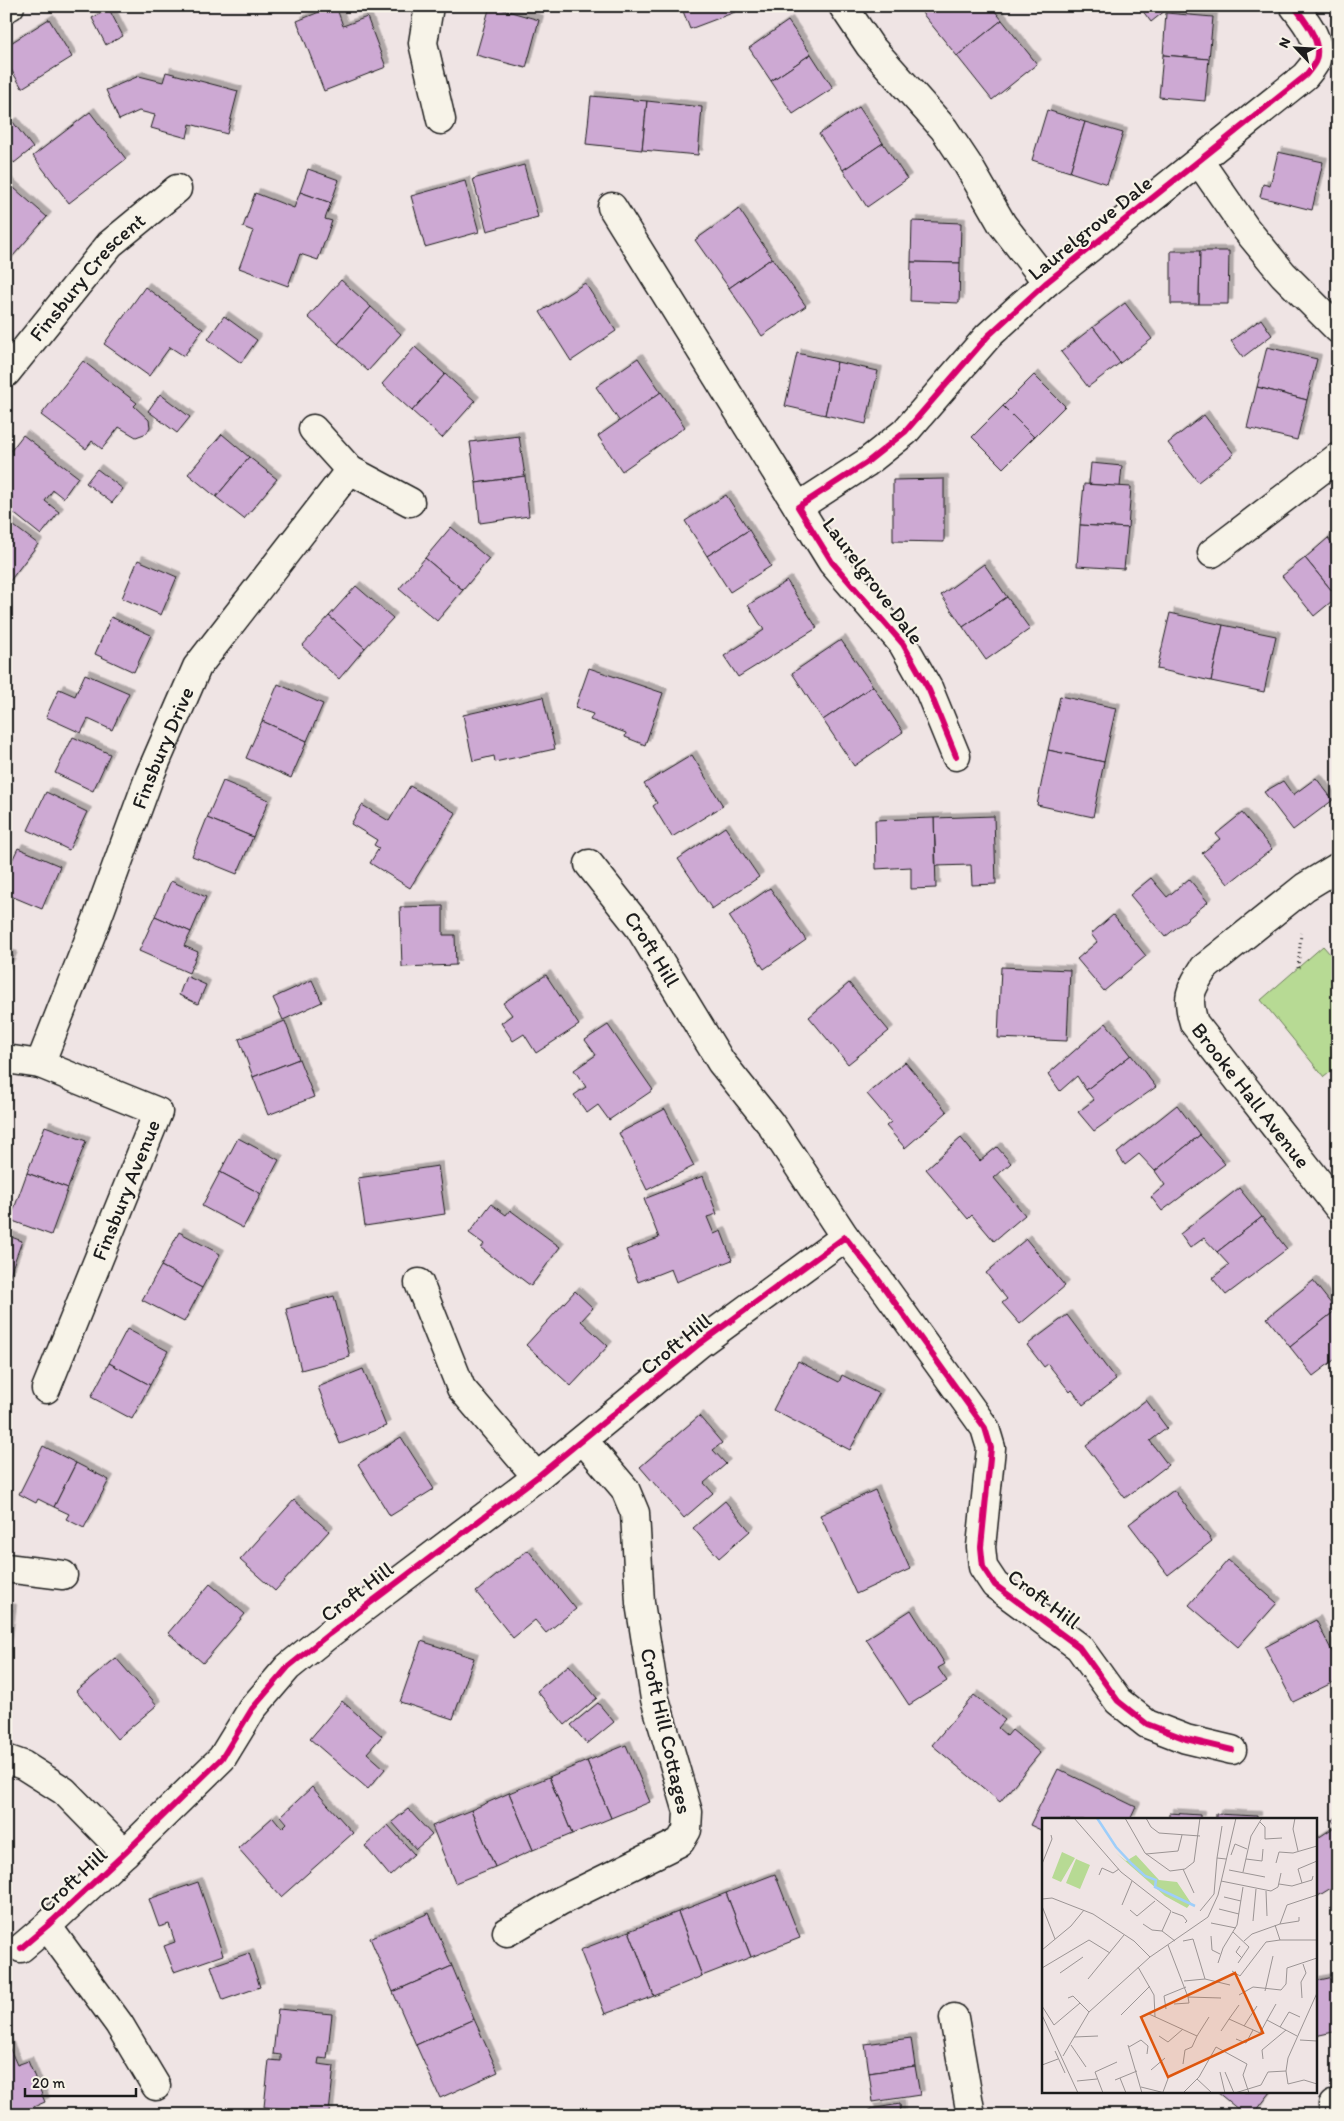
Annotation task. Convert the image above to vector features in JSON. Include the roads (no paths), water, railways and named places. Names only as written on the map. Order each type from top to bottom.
[{"type":"street","points":[[6,8],[10,6]]},
{"type":"street","points":[[429,6],[423,43],[441,120]]},
{"type":"street","name":"Laurelgrove Dale","points":[[843,6],[870,46],[944,129],[968,165],[1002,224],[1047,282]]},
{"type":"street","name":"Laurelgrove Dale","points":[[798,507],[866,463],[905,432],[988,336],[1047,282],[1305,76],[1316,60],[1316,42],[1307,24],[1294,6]]},
{"type":"street","points":[[1200,160],[1252,236],[1283,274],[1338,329]]},
{"type":"street","name":"Finsbury Crescent","points":[[6,373],[110,244],[177,189]]},
{"type":"street","name":"Laurelgrove Dale","points":[[612,207],[832,562],[903,644],[929,690],[956,756]]},
{"type":"street","points":[[312,429],[350,470],[410,502]]},
{"type":"street","points":[[1212,553],[1338,457]]},
{"type":"street","name":"Finsbury Drive","points":[[40,1064],[96,922],[150,776],[197,667],[350,470]]},
{"type":"street","name":"Croft Hill","points":[[589,864],[639,927],[721,1062],[770,1123],[845,1237],[876,1275],[985,1428],[991,1448],[981,1546],[983,1567],[995,1585],[1079,1647],[1118,1701],[1147,1724],[1186,1738],[1232,1750]]},
{"type":"street","name":"Brooke Hall Avenue","points":[[1338,866],[1305,887],[1204,968],[1192,986],[1188,1005],[1194,1023],[1338,1206]]},
{"type":"street","name":"Finsbury Avenue","points":[[6,1058],[40,1064],[158,1112],[46,1389]]},
{"type":"street","name":"Croft Hill","points":[[21,1948],[125,1853],[222,1758],[252,1709],[288,1667],[584,1441],[699,1344],[845,1237]]},
{"type":"street","points":[[419,1283],[461,1388],[537,1477]]},
{"type":"street","name":"Croft Hill Cottages","points":[[507,1932],[560,1901],[680,1842],[687,1830],[688,1812],[655,1699],[640,1603],[635,1512],[625,1489],[584,1441]]},
{"type":"street","points":[[6,1568],[63,1575]]},
{"type":"street","name":"Croft Hill","points":[[6,1759],[23,1765],[64,1791],[125,1853]]},
{"type":"street","name":"Croft Hill","points":[[47,1926],[119,2024],[156,2086]]},
{"type":"street","points":[[954,2018],[972,2115]]}]
